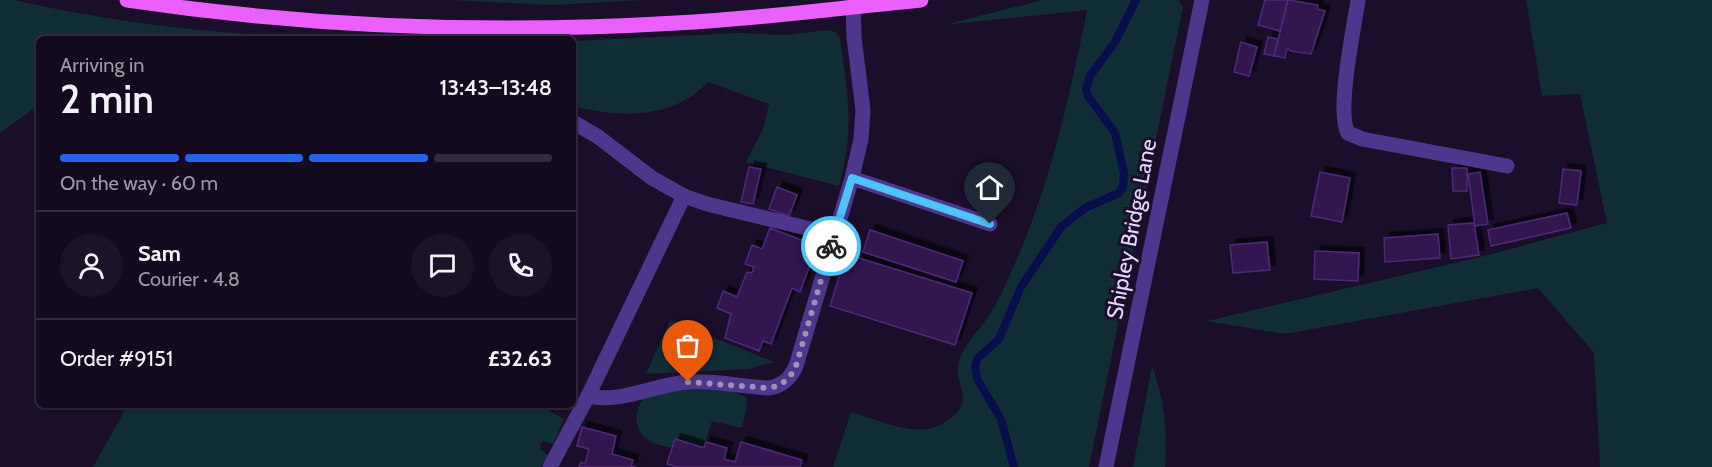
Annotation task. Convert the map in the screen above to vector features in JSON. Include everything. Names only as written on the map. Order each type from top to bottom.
[{"type":"main road","points":[[127,0],[199,11],[332,22],[448,27],[556,28],[677,23],[854,3],[921,0]]},
{"type":"street","name":"Shipley Bridge Lane","points":[[1106,467],[1202,0]]},
{"type":"street","points":[[1358,0],[1344,107],[1348,134],[1362,139],[1507,166]]},
{"type":"street","points":[[588,396],[617,398],[660,386],[688,382],[768,388],[783,383],[796,366],[852,178],[861,139],[863,110],[854,37],[854,3]]},
{"type":"street","points":[[576,124],[597,136],[652,178],[684,196],[706,204],[835,235]]},
{"type":"street","points":[[852,178],[990,224]]},
{"type":"street","points":[[550,467],[588,396],[684,196]]},
{"type":"shaded area","points":[[0,0],[15,0],[135,22],[276,36],[36,36],[36,107],[0,133]]},
{"type":"shaded area","points":[[450,0],[643,0],[552,5]]},
{"type":"shaded area","points":[[1042,0],[1178,0],[1183,7],[1089,467],[833,467],[851,412],[896,426],[919,429],[940,425],[960,408],[963,400],[958,376],[960,358],[998,300],[1033,219],[1060,130],[1087,10],[944,25]]},
{"type":"shaded area","points":[[1526,0],[1712,0],[1712,467],[1600,467],[1594,353],[1538,288],[1285,334],[1207,321],[1480,257],[1607,223],[1580,94],[1542,96]]},
{"type":"shaded area","points":[[826,30],[836,32],[840,39],[847,95],[848,130],[839,186],[746,162],[763,129],[769,104],[708,82],[694,94],[678,103],[644,113],[608,113],[576,107],[576,41],[738,33],[788,35]]},
{"type":"shaded area","points":[[670,320],[774,362],[749,369],[646,374]]},
{"type":"shaded area","points":[[1152,366],[1164,416],[1165,467],[1133,467]]},
{"type":"shaded area","points":[[706,389],[731,390],[746,397],[747,406],[742,428],[712,421],[704,448],[675,439],[672,448],[655,444],[644,437],[636,418],[644,399],[656,393]]},
{"type":"shaded area","points":[[126,408],[544,408],[564,419],[553,444],[543,441],[541,444],[540,449],[548,455],[541,467],[93,467]]},
{"type":"building","points":[[1265,0],[1288,0],[1280,31],[1258,25]]},
{"type":"building","points":[[1288,0],[1318,5],[1317,9],[1325,11],[1311,54],[1291,51],[1287,48],[1285,58],[1274,56]]},
{"type":"building","points":[[1268,37],[1278,39],[1274,56],[1264,54]]},
{"type":"building","points":[[1241,42],[1257,47],[1249,76],[1234,72]]},
{"type":"building","points":[[749,167],[761,169],[753,204],[741,202]]},
{"type":"building","points":[[1452,168],[1467,168],[1467,191],[1453,191]]},
{"type":"building","points":[[1563,169],[1581,171],[1577,205],[1559,203]]},
{"type":"building","points":[[1320,172],[1350,178],[1342,222],[1311,216]]},
{"type":"building","points":[[1480,172],[1488,224],[1475,226],[1468,174]]},
{"type":"building","points":[[777,187],[797,195],[789,216],[769,209]]},
{"type":"building","points":[[1567,213],[1571,228],[1491,246],[1488,230]]},
{"type":"building","points":[[1474,223],[1479,255],[1451,259],[1448,225]]},
{"type":"building","points":[[770,228],[817,246],[800,292],[792,288],[771,344],[763,341],[759,351],[725,338],[731,314],[717,308],[723,291],[737,297],[747,272],[752,273],[754,267],[745,264],[752,245],[762,249]]},
{"type":"building","points":[[870,230],[963,261],[956,282],[863,252]]},
{"type":"building","points":[[1438,234],[1440,258],[1385,262],[1384,238]]},
{"type":"building","points":[[1267,242],[1270,270],[1233,273],[1230,245]]},
{"type":"building","points":[[1315,251],[1359,253],[1358,281],[1314,279]]},
{"type":"building","points":[[846,254],[972,293],[955,345],[830,306]]},
{"type":"building","points":[[582,427],[616,436],[612,454],[633,460],[631,466],[636,467],[579,467],[581,462],[585,464],[589,449],[577,446]]},
{"type":"building","points":[[675,439],[704,448],[706,442],[727,448],[724,459],[735,462],[741,442],[802,460],[800,467],[678,467],[667,464]]},
{"type":"waterway","points":[[1014,467],[1001,419],[977,379],[975,365],[978,358],[999,339],[1021,287],[1061,227],[1085,208],[1119,193],[1123,187],[1124,173],[1115,133],[1088,96],[1086,89],[1090,76],[1115,42],[1136,0]]},
{"type":"way so far","points":[[688,382],[768,388],[777,387],[789,379],[796,366],[831,246]]},
{"type":"route","points":[[831,246],[852,178],[990,224]]}]
